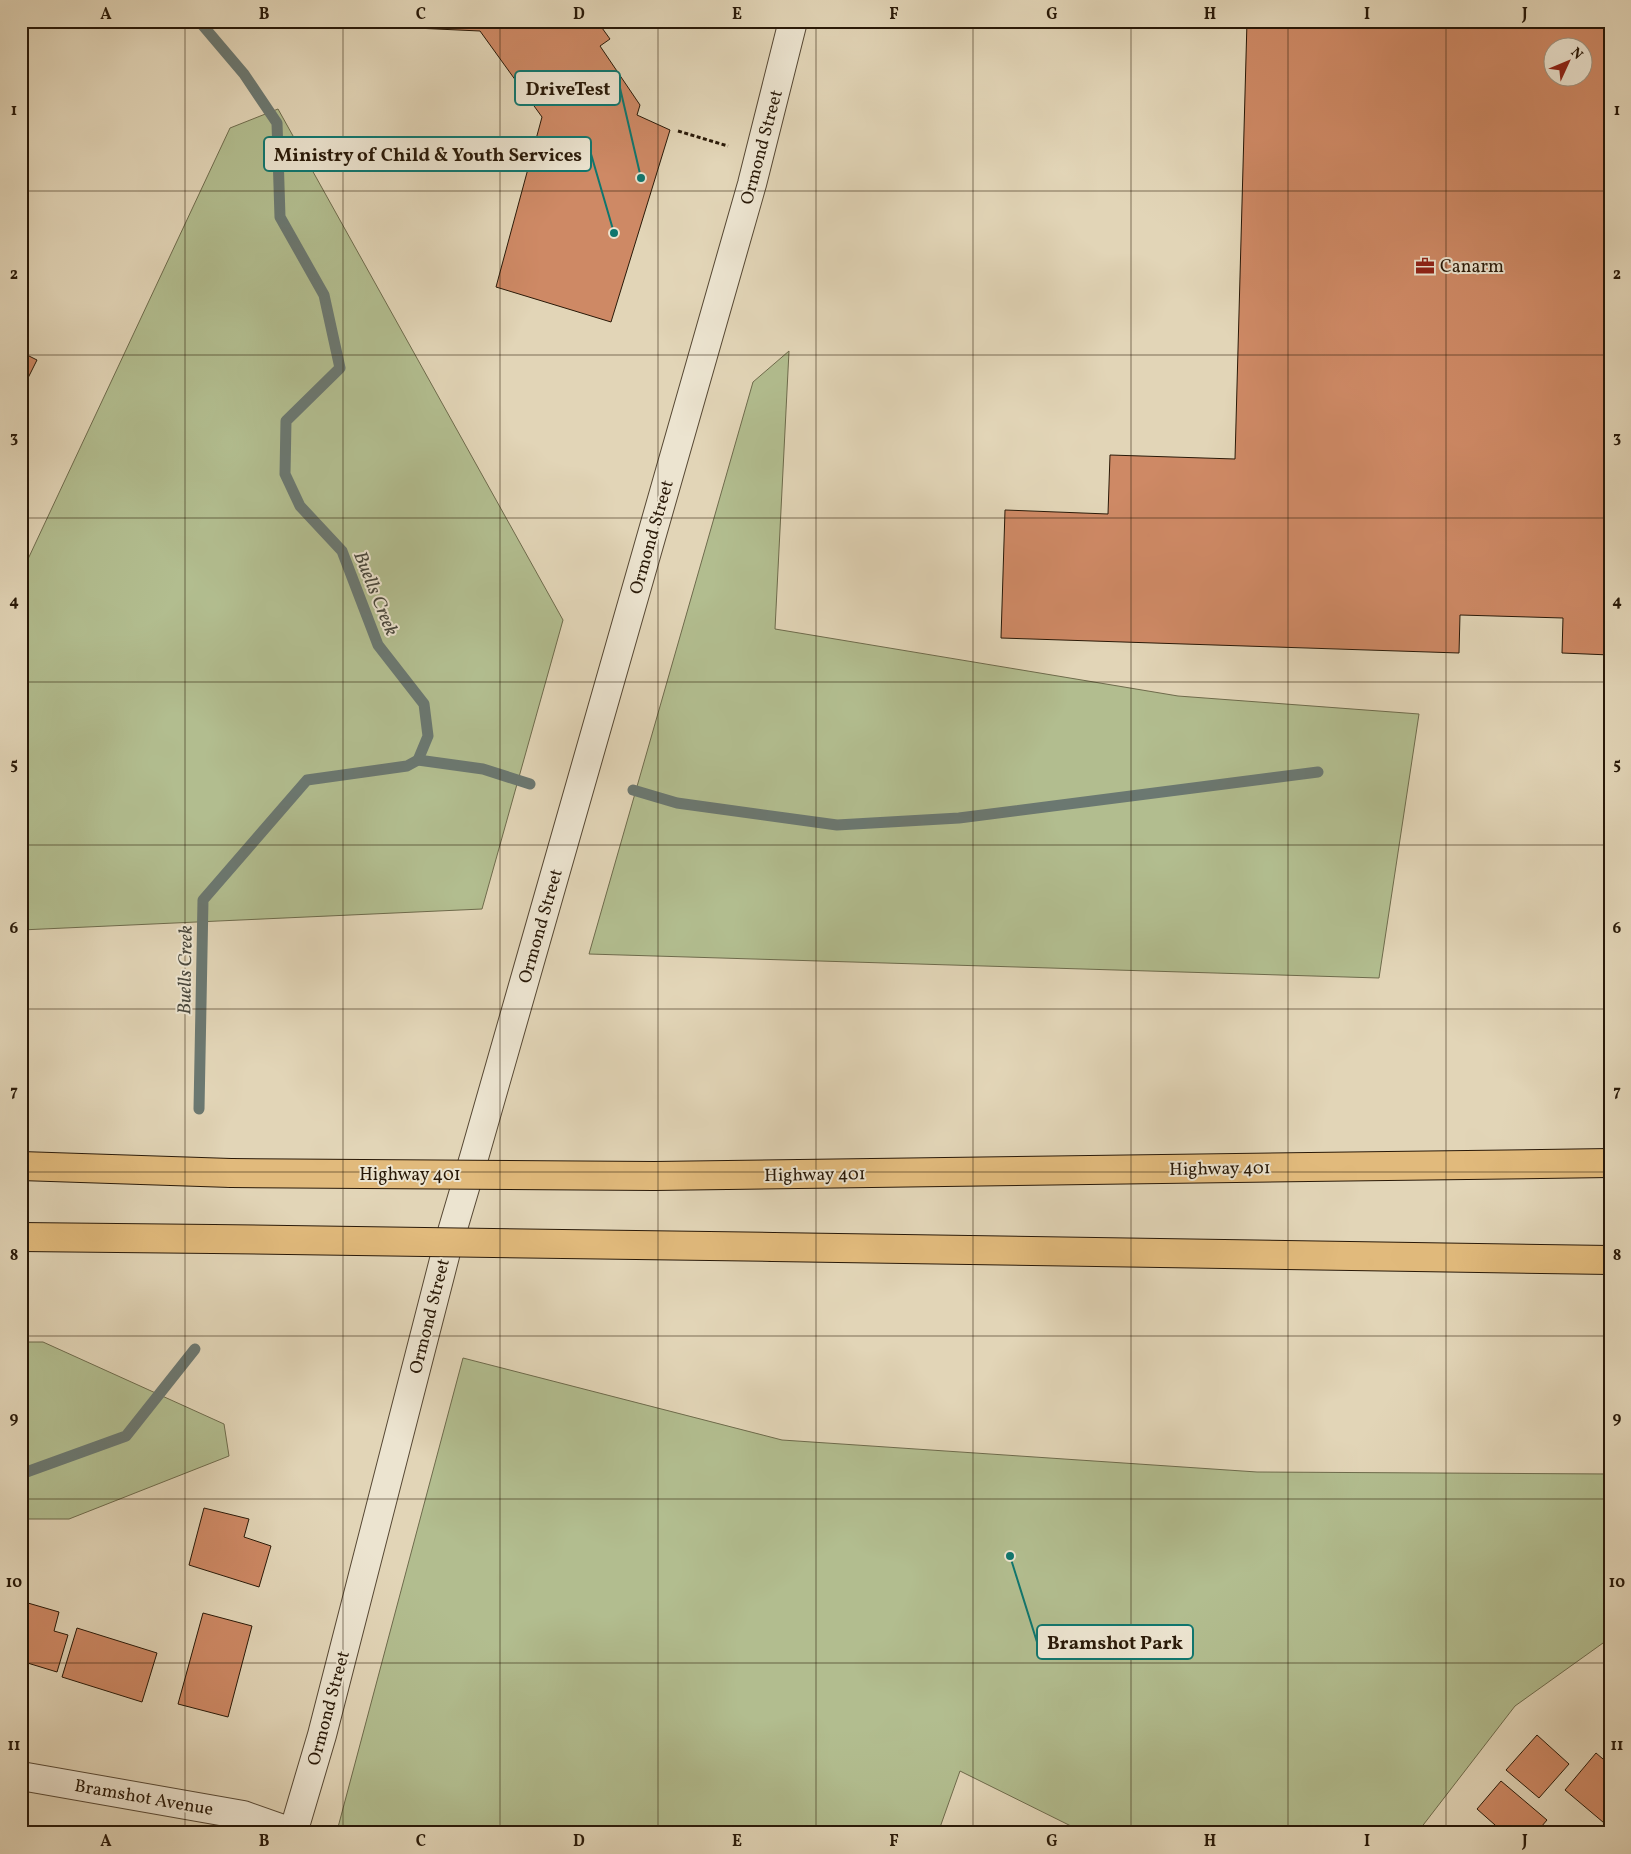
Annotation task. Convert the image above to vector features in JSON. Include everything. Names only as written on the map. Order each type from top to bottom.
[{"type":"highway","name":"Highway 401","points":[[21,1166],[231,1173],[654,1176],[1610,1163]]},
{"type":"highway","points":[[21,1237],[1610,1260]]},
{"type":"street","name":"Ormond Street","points":[[293,1832],[322,1734],[446,1252],[752,184],[793,21]]},
{"type":"street","name":"Bramshot Avenue","points":[[21,1776],[243,1815],[293,1832]]},
{"type":"path","points":[[678,132],[729,146]]},
{"type":"green space","points":[[278,109],[563,620],[482,909],[21,930],[21,574],[230,128]]},
{"type":"green space","points":[[789,351],[775,629],[1178,696],[1419,714],[1379,978],[589,954],[753,382]]},
{"type":"green space","points":[[21,1342],[43,1342],[224,1424],[229,1456],[69,1519],[21,1519]]},
{"type":"green space","points":[[463,1358],[782,1440],[1257,1472],[1610,1474],[1610,1638],[1515,1706],[1417,1833],[1085,1833],[960,1771],[938,1833],[343,1833],[337,1831]]},
{"type":"building","points":[[307,21],[597,21],[610,39],[600,46],[640,105],[637,115],[670,130],[611,322],[496,287],[542,117],[480,31],[307,23]]},
{"type":"building","name":"Canarm","points":[[1247,21],[1610,21],[1610,655],[1562,653],[1563,618],[1460,615],[1459,653],[1001,638],[1005,510],[1108,514],[1110,455],[1235,459]]},
{"type":"building","points":[[21,352],[37,360],[21,392]]},
{"type":"building","points":[[204,1508],[249,1519],[244,1537],[271,1546],[259,1587],[189,1565]]},
{"type":"building","points":[[21,1601],[59,1612],[54,1631],[68,1635],[57,1672],[21,1661]]},
{"type":"building","points":[[203,1613],[252,1626],[228,1717],[178,1704]]},
{"type":"building","points":[[77,1628],[157,1653],[142,1702],[62,1677]]},
{"type":"building","points":[[1537,1735],[1569,1764],[1539,1798],[1506,1770]]},
{"type":"building","points":[[1596,1753],[1610,1765],[1610,1828],[1565,1790]]},
{"type":"building","points":[[1501,1781],[1547,1820],[1536,1833],[1504,1833],[1477,1809]]},
{"type":"waterway","name":"Buells Creek","points":[[199,21],[244,74],[277,123],[280,217],[324,295],[340,368],[286,421],[285,474],[300,506],[342,551],[378,645],[424,704],[428,736],[418,760],[407,766],[307,780],[203,900],[199,1109]]},
{"type":"waterway","points":[[418,760],[483,769],[530,784]]},
{"type":"waterway","points":[[633,790],[677,803],[837,825],[959,818],[1318,772]]},
{"type":"waterway","name":"Buells Creek","points":[[21,1474],[126,1436],[195,1349]]},
{"type":"place","name":"DriveTest","points":[[641,178]]},
{"type":"place","name":"Ministry of Child & Youth Services","points":[[614,233]]},
{"type":"place","name":"Canarm","points":[[1425,266]]},
{"type":"place","name":"Bramshot Park","points":[[1010,1556]]}]
